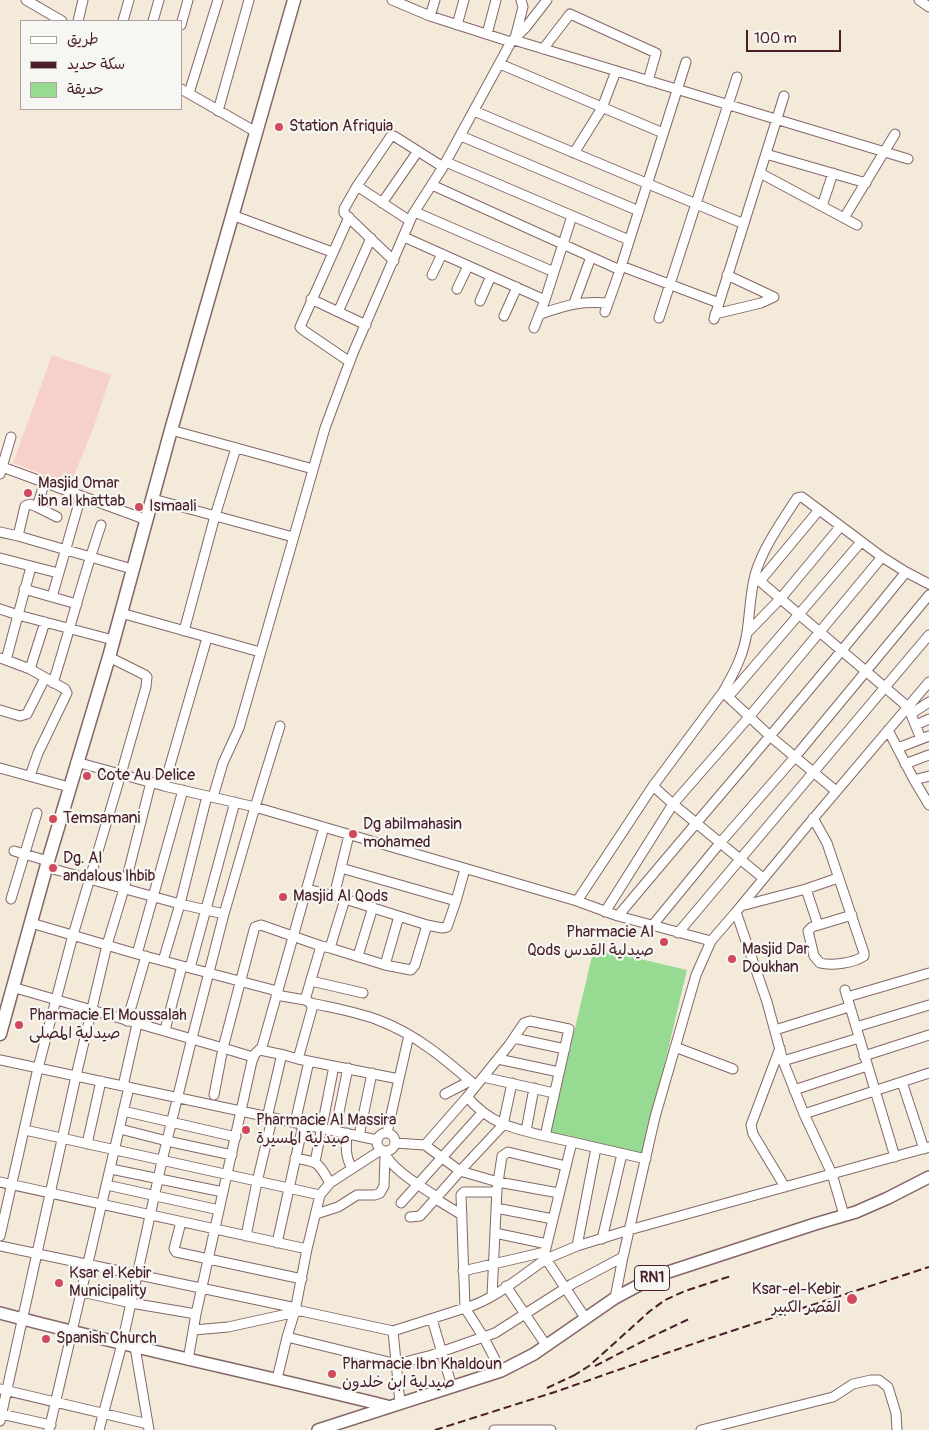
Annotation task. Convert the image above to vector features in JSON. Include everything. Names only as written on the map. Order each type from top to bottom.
[{"type":"highway","points":[[0,1034],[76,762],[109,657],[171,430],[294,0]]},
{"type":"main road","name":"RN1","points":[[318,1430],[501,1371],[546,1345],[642,1282],[670,1270],[868,1208],[929,1177]]},
{"type":"main road","points":[[0,1313],[188,1360],[388,1406]]},
{"type":"street","points":[[26,0],[60,20]]},
{"type":"street","points":[[124,20],[129,0]]},
{"type":"street","points":[[153,20],[160,0]]},
{"type":"street","points":[[182,21],[188,0]]},
{"type":"street","points":[[218,0],[185,91],[256,132]]},
{"type":"street","points":[[218,111],[249,0]]},
{"type":"street","points":[[430,16],[435,0]]},
{"type":"street","points":[[457,25],[464,0]]},
{"type":"street","points":[[487,34],[496,0]]},
{"type":"street","points":[[163,961],[210,796],[222,763],[239,728],[325,428],[350,362],[410,221],[461,136],[513,40],[523,7],[521,0]]},
{"type":"street","points":[[513,40],[547,0]]},
{"type":"street","points":[[918,0],[929,7]]},
{"type":"street","points":[[78,20],[81,1]]},
{"type":"street","points":[[398,1],[430,16],[457,25],[616,70],[677,90],[908,158]]},
{"type":"street","points":[[543,49],[570,14],[656,53],[648,81]]},
{"type":"street","points":[[540,314],[574,303],[586,302],[607,308],[686,62]]},
{"type":"street","points":[[500,64],[664,133]]},
{"type":"street","points":[[574,153],[602,108],[616,70]]},
{"type":"street","points":[[659,318],[737,77]]},
{"type":"street","points":[[728,275],[774,297],[761,303],[714,316],[784,96]]},
{"type":"street","points":[[474,111],[744,224]]},
{"type":"street","points":[[844,218],[895,134]]},
{"type":"street","points":[[394,261],[344,213],[357,186],[391,136],[444,165],[629,240]]},
{"type":"street","points":[[461,136],[639,211]]},
{"type":"street","points":[[382,203],[418,151]]},
{"type":"street","points":[[766,154],[866,183]]},
{"type":"street","points":[[760,173],[857,224]]},
{"type":"street","points":[[822,206],[833,173]]},
{"type":"street","points":[[432,185],[591,257],[719,303]]},
{"type":"street","points":[[357,186],[410,221]]},
{"type":"street","points":[[415,212],[554,272]]},
{"type":"street","points":[[232,215],[332,252]]},
{"type":"street","points":[[534,328],[572,216]]},
{"type":"street","points":[[348,217],[300,325],[301,328],[350,362]]},
{"type":"street","points":[[404,237],[545,300]]},
{"type":"street","points":[[338,312],[371,238]]},
{"type":"street","points":[[432,275],[442,254]]},
{"type":"street","points":[[574,303],[591,257]]},
{"type":"street","points":[[457,290],[468,266]]},
{"type":"street","points":[[480,301],[491,276]]},
{"type":"street","points":[[504,316],[517,287]]},
{"type":"street","points":[[311,299],[366,325]]},
{"type":"street","points":[[171,430],[313,469]]},
{"type":"street","points":[[11,437],[1,469],[147,520]]},
{"type":"street","points":[[184,631],[236,448]]},
{"type":"street","points":[[37,507],[44,484]]},
{"type":"street","points":[[52,597],[81,496]]},
{"type":"street","points":[[726,695],[739,663],[747,633],[760,559],[797,498],[802,497],[882,558],[929,584]]},
{"type":"street","points":[[153,499],[293,537]]},
{"type":"street","points":[[18,536],[25,506],[30,504],[57,517]]},
{"type":"street","points":[[757,579],[819,510]]},
{"type":"street","points":[[0,710],[20,716],[27,714],[49,680],[70,629],[89,558],[101,525]]},
{"type":"street","points":[[747,633],[781,598],[840,527]]},
{"type":"street","points":[[0,532],[132,569]]},
{"type":"street","points":[[577,901],[653,786],[726,695],[862,542]]},
{"type":"street","points":[[0,558],[58,573]]},
{"type":"street","points":[[605,912],[673,804],[749,717],[882,558]]},
{"type":"street","points":[[30,776],[38,753],[67,693],[65,689],[30,669],[3,659],[18,615],[31,566]]},
{"type":"street","points":[[618,916],[843,651],[906,572]]},
{"type":"street","points":[[757,579],[910,710],[916,725],[925,738],[898,748]]},
{"type":"street","points":[[24,589],[77,604]]},
{"type":"street","points":[[652,926],[929,595]]},
{"type":"street","points":[[0,609],[113,640]]},
{"type":"street","points":[[121,613],[260,652]]},
{"type":"street","points":[[30,669],[45,622]]},
{"type":"street","points":[[678,933],[929,635]]},
{"type":"street","points":[[164,786],[207,638]]},
{"type":"street","points":[[0,1236],[38,1068],[72,935],[122,774],[146,687],[146,677],[137,670],[109,657]]},
{"type":"street","points":[[615,1298],[655,1117],[696,974],[711,941],[836,790],[888,730],[910,710],[929,682]]},
{"type":"street","points":[[726,695],[770,737],[836,790]]},
{"type":"street","points":[[910,710],[929,702]]},
{"type":"street","points":[[916,725],[929,719]]},
{"type":"street","points":[[99,1430],[122,1344],[162,1161],[192,1038],[224,914],[280,726]]},
{"type":"street","points":[[888,730],[914,780],[926,795],[929,805]]},
{"type":"street","points":[[905,764],[929,755]]},
{"type":"street","points":[[76,762],[164,786],[255,807],[577,901],[605,912],[652,926],[711,941]]},
{"type":"street","points":[[0,768],[69,787]]},
{"type":"street","points":[[914,780],[929,776]]},
{"type":"street","points":[[137,1024],[120,1129],[50,1428],[1,1418],[3,1390],[22,1319],[91,1010],[151,782]]},
{"type":"street","points":[[653,786],[763,878]]},
{"type":"street","points":[[127,1021],[153,897],[183,790]]},
{"type":"street","points":[[165,1030],[207,910],[235,802]]},
{"type":"street","points":[[12,899],[37,813]]},
{"type":"street","points":[[813,818],[824,836],[852,915],[864,953],[864,956],[856,960],[829,964],[816,961],[808,934],[810,929],[852,915]]},
{"type":"street","points":[[188,1360],[196,1314],[241,1112],[324,827]]},
{"type":"street","points":[[334,896],[350,835]]},
{"type":"street","points":[[14,851],[89,879],[224,914]]},
{"type":"street","points":[[341,868],[456,901]]},
{"type":"street","points":[[307,889],[442,928],[447,927],[466,869]]},
{"type":"street","points":[[739,909],[838,878]]},
{"type":"street","points":[[806,889],[818,925]]},
{"type":"street","points":[[298,1059],[312,1009],[308,1001],[311,981],[345,899]]},
{"type":"street","points":[[358,956],[372,907]]},
{"type":"street","points":[[739,909],[783,1061],[804,1114],[832,1174],[844,1215]]},
{"type":"street","points":[[385,965],[398,916]]},
{"type":"street","points":[[31,923],[379,1020],[429,1047],[473,1083]]},
{"type":"street","points":[[214,1095],[255,926],[264,925],[325,947],[407,970],[413,969],[427,925]]},
{"type":"street","points":[[895,1157],[846,994],[929,973]]},
{"type":"street","points":[[311,981],[363,993]]},
{"type":"street","points":[[12,987],[224,1048],[257,1054],[284,1055],[399,1079]]},
{"type":"street","points":[[856,1027],[929,1005]]},
{"type":"street","points":[[774,1030],[849,1007]]},
{"type":"street","points":[[445,1094],[483,1077],[514,1038],[522,1024],[526,1022],[570,1029],[545,1136]]},
{"type":"street","points":[[387,1133],[409,1035]]},
{"type":"street","points":[[864,1056],[929,1035]]},
{"type":"street","points":[[514,1038],[565,1049]]},
{"type":"street","points":[[783,1061],[858,1038]]},
{"type":"street","points":[[675,1047],[733,1069]]},
{"type":"street","points":[[780,1048],[751,1125],[753,1134],[785,1187]]},
{"type":"street","points":[[246,1236],[280,1060],[284,1055]]},
{"type":"street","points":[[498,1059],[559,1072]]},
{"type":"street","points":[[0,1060],[377,1140]]},
{"type":"street","points":[[277,1243],[296,1158],[299,1124],[309,1061]]},
{"type":"street","points":[[315,1162],[334,1066]]},
{"type":"street","points":[[794,1090],[868,1066]]},
{"type":"street","points":[[335,1131],[348,1068]]},
{"type":"street","points":[[360,1136],[372,1073]]},
{"type":"street","points":[[804,1114],[929,1073]]},
{"type":"street","points":[[483,1077],[554,1093]]},
{"type":"street","points":[[88,1144],[101,1081]]},
{"type":"street","points":[[464,1271],[577,1246],[926,1148],[902,1082]]},
{"type":"street","points":[[424,1145],[467,1097],[473,1083]]},
{"type":"street","points":[[410,1217],[420,1216],[503,1126],[512,1084]]},
{"type":"street","points":[[526,1131],[534,1088]]},
{"type":"street","points":[[467,1097],[482,1113],[503,1126],[646,1159]]},
{"type":"street","points":[[123,1111],[236,1137]]},
{"type":"street","points":[[402,1203],[482,1113]]},
{"type":"street","points":[[120,1129],[232,1155]]},
{"type":"street","points":[[25,1130],[320,1195]]},
{"type":"street","points":[[347,1133],[347,1160],[352,1168]]},
{"type":"street","points":[[395,1143],[392,1135],[387,1133],[379,1135],[377,1140],[377,1146],[384,1152],[388,1160],[437,1197],[439,1201],[462,1215]]},
{"type":"street","points":[[0,1246],[137,1274],[393,1331],[476,1305],[506,1286],[546,1252],[572,1142]]},
{"type":"street","points":[[395,1143],[424,1145],[460,1171],[498,1182],[559,1193]]},
{"type":"street","points":[[277,1379],[287,1337],[296,1310],[307,1249],[320,1195],[330,1183],[352,1168],[392,1148],[395,1143]]},
{"type":"street","points":[[577,1246],[596,1148]]},
{"type":"street","points":[[316,1214],[338,1207],[357,1196],[380,1193],[384,1186],[384,1152]]},
{"type":"street","points":[[492,1296],[497,1192],[502,1156],[506,1152],[566,1166]]},
{"type":"street","points":[[602,1238],[622,1154]]},
{"type":"street","points":[[296,1158],[318,1164],[330,1183]]},
{"type":"street","points":[[111,1169],[223,1192]]},
{"type":"street","points":[[0,1182],[307,1249]]},
{"type":"street","points":[[107,1185],[219,1210]]},
{"type":"street","points":[[497,1192],[468,1192],[462,1193],[460,1198],[465,1308],[484,1338],[501,1371]]},
{"type":"street","points":[[496,1208],[553,1219]]},
{"type":"street","points":[[181,1222],[174,1249],[176,1252],[302,1279]]},
{"type":"street","points":[[495,1233],[546,1252],[564,1289],[586,1319]]},
{"type":"street","points":[[287,1337],[397,1364],[441,1352],[495,1333],[564,1289],[623,1257]]},
{"type":"street","points":[[506,1286],[546,1345]]},
{"type":"street","points":[[82,1292],[131,1303],[196,1314]]},
{"type":"street","points":[[194,1330],[228,1327],[254,1322],[296,1310]]},
{"type":"street","points":[[432,1319],[452,1387]]},
{"type":"street","points":[[393,1331],[400,1403]]},
{"type":"street","points":[[3,1390],[103,1413],[149,1427],[135,1347]]},
{"type":"street","points":[[701,1430],[833,1397],[853,1384],[870,1380],[879,1380],[888,1387],[896,1413],[898,1430]]},
{"type":"street","points":[[494,1430],[551,1430]]},
{"type":"shaded area","points":[[52,355],[111,375],[93,429],[70,485],[13,463]]},
{"type":"green space","points":[[594,948],[687,970],[643,1155],[550,1133]]},
{"type":"railway","points":[[435,1430],[555,1392],[707,1339],[929,1267]]},
{"type":"railway","points":[[573,1376],[589,1366],[650,1311],[665,1300],[685,1291],[731,1276]]},
{"type":"railway","points":[[595,1366],[689,1319]]},
{"type":"railway","points":[[547,1388],[579,1373]]},
{"type":"place","name":"Station Afriquia","points":[[279,127]]},
{"type":"place","name":"Masjid Omar ibn al khattab","points":[[28,493]]},
{"type":"place","name":"Ismaali","points":[[139,507]]},
{"type":"place","name":"Cote Au Delice","points":[[87,776]]},
{"type":"place","name":"Temsamani","points":[[53,819]]},
{"type":"place","name":"Dg abilmahasin mohamed","points":[[353,834]]},
{"type":"place","name":"Dg. Al andalous lhbib","points":[[53,868]]},
{"type":"place","name":"Masjid Al Qods","points":[[283,897]]},
{"type":"place","name":"Pharmacie Al Qods صيدلية القدس","points":[[664,942]]},
{"type":"place","name":"Masjid Dar Doukhan","points":[[732,959]]},
{"type":"place","name":"Pharmacie El Moussalah صيدلية المصلى","points":[[19,1025]]},
{"type":"place","name":"Pharmacie Al Massira صيدلية المسيرة","points":[[246,1130]]},
{"type":"place","name":"Ksar el Kebir Municipality","points":[[59,1283]]},
{"type":"place","name":"Ksar-el-Kebir القصر الكبير","points":[[852,1299]]},
{"type":"place","name":"Spanish Church","points":[[46,1339]]},
{"type":"place","name":"Pharmacie Ibn Khaldoun صيدلية ابن خلدون","points":[[332,1374]]}]
